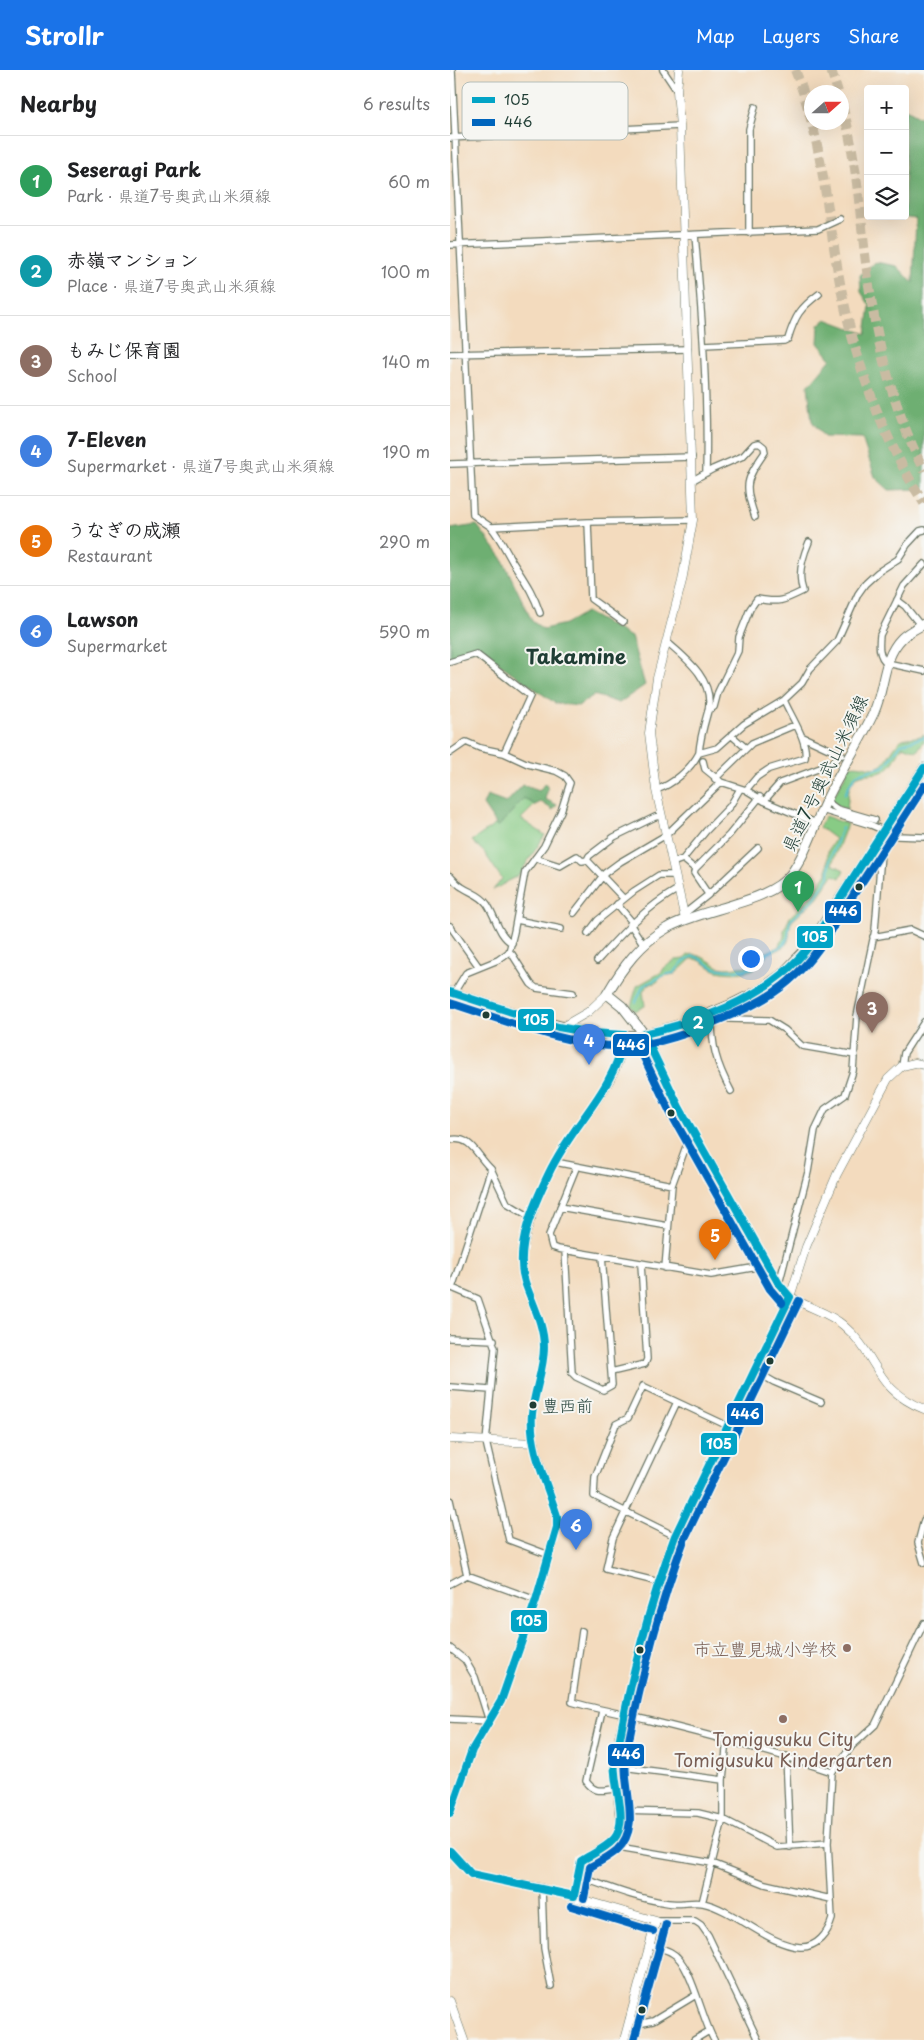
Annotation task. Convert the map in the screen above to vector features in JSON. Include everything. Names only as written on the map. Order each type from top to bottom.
[{"type":"main road","name":"県道7号奥武山米須線","points":[[607,994],[632,957],[667,927],[685,916],[767,892],[785,882],[796,866],[844,756],[877,704],[887,662],[892,652],[902,638],[922,625]]},
{"type":"main road","points":[[451,995],[562,1027],[599,1034],[644,1034],[674,1027],[722,1009],[760,990],[795,962],[821,929],[924,768]]},
{"type":"main road","points":[[607,994],[622,1006],[644,1034]]},
{"type":"street","points":[[452,70],[453,138],[473,515],[491,527],[502,540],[510,558],[534,594],[540,613]]},
{"type":"street","points":[[663,70],[677,91]]},
{"type":"street","points":[[679,70],[677,91],[680,126],[693,520],[686,566],[657,678],[650,718],[650,749],[661,816],[685,916],[758,848]]},
{"type":"street","points":[[749,233],[749,129],[755,107]]},
{"type":"street","points":[[628,129],[680,126]]},
{"type":"street","points":[[450,245],[818,229],[840,219]]},
{"type":"street","points":[[695,235],[708,414],[706,473]]},
{"type":"street","points":[[704,345],[784,341],[788,339],[794,319],[799,311],[819,294]]},
{"type":"street","points":[[450,354],[688,350]]},
{"type":"street","points":[[693,480],[743,456],[754,444],[759,443],[764,447],[765,452],[748,478],[747,492],[755,517]]},
{"type":"street","points":[[450,464],[692,456]]},
{"type":"street","points":[[491,527],[588,522],[693,520]]},
{"type":"street","points":[[588,522],[591,599],[623,622]]},
{"type":"street","points":[[699,753],[717,748],[744,724],[784,700],[802,683],[810,669],[837,641],[858,594],[865,584],[878,572],[898,559],[907,545],[920,531],[924,530]]},
{"type":"street","points":[[708,710],[714,707],[718,692],[738,651],[738,637],[750,609],[757,599],[775,602],[787,599],[803,591],[799,581],[803,556],[809,542]]},
{"type":"street","points":[[924,564],[904,586],[880,635],[880,653],[883,660],[924,671]]},
{"type":"street","points":[[898,600],[922,625]]},
{"type":"street","points":[[656,790],[674,781],[696,759],[708,710],[709,693],[703,678],[667,642]]},
{"type":"street","points":[[450,662],[476,654],[530,696],[504,753]]},
{"type":"street","points":[[672,863],[683,859],[743,790],[757,777],[769,769],[805,758],[806,751],[803,737],[795,726],[784,700]]},
{"type":"street","points":[[574,913],[602,877],[620,862],[666,835],[746,748],[772,734],[795,726]]},
{"type":"street","points":[[731,735],[746,748]]},
{"type":"street","points":[[803,737],[844,756]]},
{"type":"street","points":[[450,753],[466,742],[480,748],[504,753],[528,764],[556,771],[565,776],[570,783],[560,811],[535,858],[525,872],[512,944],[508,952],[498,960],[466,972],[451,995]]},
{"type":"street","points":[[708,894],[694,873],[695,869],[762,799],[780,783],[823,767],[844,756]]},
{"type":"street","points":[[702,761],[706,769],[718,780],[816,823]]},
{"type":"street","points":[[826,800],[837,808],[875,820]]},
{"type":"street","points":[[822,810],[908,838],[924,837]]},
{"type":"street","points":[[587,860],[614,837],[654,817],[661,816]]},
{"type":"street","points":[[779,1284],[808,1172],[814,1130],[825,1109],[845,1095],[851,1081],[855,1055],[857,1016],[873,937],[880,854]]},
{"type":"street","points":[[535,858],[560,866],[577,856],[582,860],[587,860],[623,898]]},
{"type":"street","points":[[683,859],[695,869]]},
{"type":"street","points":[[588,933],[598,920],[623,898],[659,876],[675,875]]},
{"type":"street","points":[[450,876],[461,886],[477,894],[486,902],[502,934],[512,944]]},
{"type":"street","points":[[596,961],[631,923],[660,900],[678,889]]},
{"type":"street","points":[[617,904],[644,945]]},
{"type":"street","points":[[517,920],[562,929]]},
{"type":"street","points":[[450,926],[478,967]]},
{"type":"street","points":[[873,937],[911,930],[924,936]]},
{"type":"street","points":[[508,952],[512,954],[531,984],[536,988],[573,993]]},
{"type":"street","points":[[562,1027],[588,1012],[607,994]]},
{"type":"street","points":[[722,1009],[725,1016],[729,1019],[769,1020],[785,1030],[802,1046],[855,1055]]},
{"type":"street","points":[[712,1013],[713,1047],[722,1074],[731,1091]]},
{"type":"street","points":[[902,1066],[904,1053],[924,1022]]},
{"type":"street","points":[[644,1034],[652,1048],[668,1087],[779,1284],[790,1297],[829,1315],[843,1324],[855,1336],[887,1386],[912,1405],[924,1410]]},
{"type":"street","points":[[450,1813],[472,1750],[501,1701],[536,1600],[557,1527],[557,1516],[532,1432],[532,1414],[542,1364],[543,1336],[523,1274],[521,1261],[532,1218],[555,1162],[608,1084],[622,1051],[625,1035]]},
{"type":"street","points":[[574,1896],[580,1861],[607,1845],[617,1835],[620,1823],[615,1766],[645,1626],[675,1536],[790,1297],[806,1247],[837,1174],[888,1079],[902,1066],[915,1063],[924,1065]]},
{"type":"street","points":[[665,1268],[672,1185],[689,1138],[694,1134]]},
{"type":"street","points":[[450,1140],[456,1139],[468,1142],[491,1169],[507,1202],[532,1218]]},
{"type":"street","points":[[555,1162],[576,1168],[672,1185]]},
{"type":"street","points":[[576,1168],[549,1235],[552,1247],[711,1275],[769,1265]]},
{"type":"street","points":[[491,1169],[451,1288],[478,1299],[494,1340],[495,1348],[486,1442],[509,1540],[549,1555]]},
{"type":"street","points":[[560,1207],[668,1226]]},
{"type":"street","points":[[565,1250],[572,1373],[576,1377],[603,1390],[612,1385],[602,1256]]},
{"type":"street","points":[[611,1372],[645,1364],[648,1359],[641,1264]]},
{"type":"street","points":[[450,1338],[494,1340]]},
{"type":"street","points":[[755,1371],[774,1382],[821,1402]]},
{"type":"street","points":[[675,1536],[594,1496],[595,1477],[616,1424],[628,1418],[643,1386],[728,1426]]},
{"type":"street","points":[[450,1387],[490,1390]]},
{"type":"street","points":[[659,1582],[606,1569],[613,1538],[677,1402]]},
{"type":"street","points":[[450,1439],[535,1443]]},
{"type":"street","points":[[450,1500],[467,1575]]},
{"type":"street","points":[[924,1520],[918,1543],[924,1563]]},
{"type":"street","points":[[450,1584],[467,1575],[536,1600]]},
{"type":"street","points":[[576,1876],[637,1896],[669,1903],[702,1903],[716,1908],[780,1941],[802,1947],[820,1941],[828,1930],[832,1919],[828,1843],[832,1772],[852,1746],[876,1724],[924,1623]]},
{"type":"street","points":[[582,1631],[572,1702],[602,1711],[728,1740],[786,1756],[832,1772]]},
{"type":"street","points":[[450,1648],[465,1660],[475,1677],[489,1721]]},
{"type":"street","points":[[602,1711],[586,1781],[591,1788],[596,1790],[616,1789]]},
{"type":"street","points":[[450,1720],[489,1721]]},
{"type":"street","points":[[702,1903],[723,1819],[723,1780],[728,1740]]},
{"type":"street","points":[[786,1756],[790,1847]]},
{"type":"street","points":[[615,1766],[723,1780]]},
{"type":"street","points":[[619,1811],[698,1813],[723,1819],[777,1847],[828,1843]]},
{"type":"street","points":[[607,1845],[712,1863],[765,1884],[831,1899]]},
{"type":"street","points":[[450,1851],[471,1874],[574,1896],[656,1921],[695,1921],[701,1925],[708,1936],[758,2040]]},
{"type":"street","points":[[542,1888],[544,1948],[551,1986]]},
{"type":"street","points":[[624,2040],[656,1921]]},
{"type":"street","points":[[650,1945],[674,1953],[681,1960],[688,1973],[714,2040]]},
{"type":"street","points":[[629,2020],[643,2023],[654,2021],[696,1995]]},
{"type":"street","points":[[450,2002],[464,2040]]},
{"type":"street","points":[[694,2040],[709,2031]]},
{"type":"green space","points":[[909,110],[924,119],[924,489],[889,490],[875,477],[862,438],[824,437],[812,421],[808,386],[831,359],[818,343],[819,325],[826,319],[866,334],[870,306],[861,292],[860,275],[875,262],[897,266],[913,283],[916,219],[909,218]]},
{"type":"green space","points":[[477,525],[502,558],[532,621],[543,629],[565,624],[586,612],[631,637],[645,685],[619,703],[594,695],[578,706],[555,703],[478,649],[450,657],[450,529]]},
{"type":"green space","points":[[924,734],[924,741],[917,751],[903,746],[887,769],[882,772],[860,775],[855,778],[849,790],[847,809],[839,807],[832,800],[850,766],[878,767],[901,740]]},
{"type":"green space","points":[[545,783],[548,789],[545,799],[557,805],[553,810],[541,802],[535,805],[524,798],[498,827],[483,805],[487,796],[506,803],[523,785],[539,791]]},
{"type":"green space","points":[[524,798],[535,805],[521,819],[545,835],[519,875],[493,890],[502,879],[484,852],[472,841],[496,824],[498,827]]},
{"type":"green space","points":[[825,816],[847,824],[832,864],[844,870],[840,878],[833,875],[817,898],[792,921],[787,943],[780,949],[767,955],[757,967],[742,972],[730,973],[719,971],[712,969],[697,959],[691,959],[675,974],[663,976],[657,982],[648,985],[643,991],[645,1006],[635,1011],[631,1006],[637,986],[662,972],[664,968],[676,960],[684,959],[688,955],[694,954],[719,967],[750,966],[762,954],[778,947],[784,937],[784,930],[790,917],[809,899],[827,873],[828,851],[835,839],[819,827]]},
{"type":"waterway","points":[[845,794],[857,774],[885,766],[901,744],[924,737]]},
{"type":"waterway","points":[[636,1002],[643,986],[662,976],[674,973],[682,963],[693,956],[714,968],[744,970],[755,966],[766,954],[784,945],[788,937],[790,921],[814,899],[829,877],[830,860],[842,828]]},
{"type":"tunnel","points":[[795,70],[811,118],[843,297],[859,359],[880,419],[908,476],[924,503]]},
{"type":"tunnel","points":[[831,70],[836,85]]},
{"type":"tunnel","points":[[848,130],[852,148],[876,328],[895,401],[924,471]]},
{"type":"tunnel","points":[[876,824],[881,854]]},
{"type":"transit line","name":"105","points":[[644,1034],[699,1019],[717,1012],[767,985],[792,965],[810,945],[924,768]]},
{"type":"transit line","name":"446","points":[[450,1003],[510,1023],[574,1041],[614,1046],[638,1045],[675,1037],[741,1011],[789,981],[817,951],[924,786]]},
{"type":"transit line","name":"105","points":[[450,992],[558,1027],[592,1033],[625,1035]]},
{"type":"transit line","name":"105","points":[[644,1034],[679,1107],[779,1284],[790,1297]]},
{"type":"transit line","name":"105","points":[[450,1813],[472,1750],[501,1701],[536,1600],[557,1527],[557,1516],[533,1440],[532,1414],[544,1347],[540,1322],[522,1269],[522,1255],[527,1226],[549,1173],[569,1138],[592,1107],[611,1074],[625,1035]]},
{"type":"transit line","name":"446","points":[[635,1039],[670,1112],[770,1289],[782,1303]]},
{"type":"transit line","name":"105","points":[[574,1896],[581,1861],[607,1846],[618,1832],[621,1816],[615,1761],[641,1643],[675,1536],[790,1297]]},
{"type":"transit line","name":"446","points":[[584,1898],[590,1867],[617,1850],[625,1840],[629,1829],[626,1755],[650,1646],[684,1540],[799,1301]]},
{"type":"transit line","name":"105","points":[[450,1851],[471,1874],[574,1896]]},
{"type":"transit line","name":"446","points":[[571,1906],[653,1931]]},
{"type":"transit line","name":"446","points":[[634,2040],[666,1924]]},
{"type":"place","name":"Seseragi Park","points":[[798,912]]},
{"type":"place","name":"もみじ保育園","points":[[872,1033]]},
{"type":"place","name":"赤嶺マンション","points":[[698,1047]]},
{"type":"place","name":"7-Eleven","points":[[589,1065]]},
{"type":"place","name":"うなぎの成瀬","points":[[715,1260]]},
{"type":"place","name":"豊西前","points":[[533,1405]]},
{"type":"place","name":"Lawson","points":[[576,1550]]},
{"type":"place","name":"市立豊見城小学校","points":[[847,1648]]},
{"type":"place","name":"Tomigusuku City Tomigusuku Kindergarten","points":[[783,1719]]},
{"type":"district","name":"Takamine","points":[[576,656]]}]
